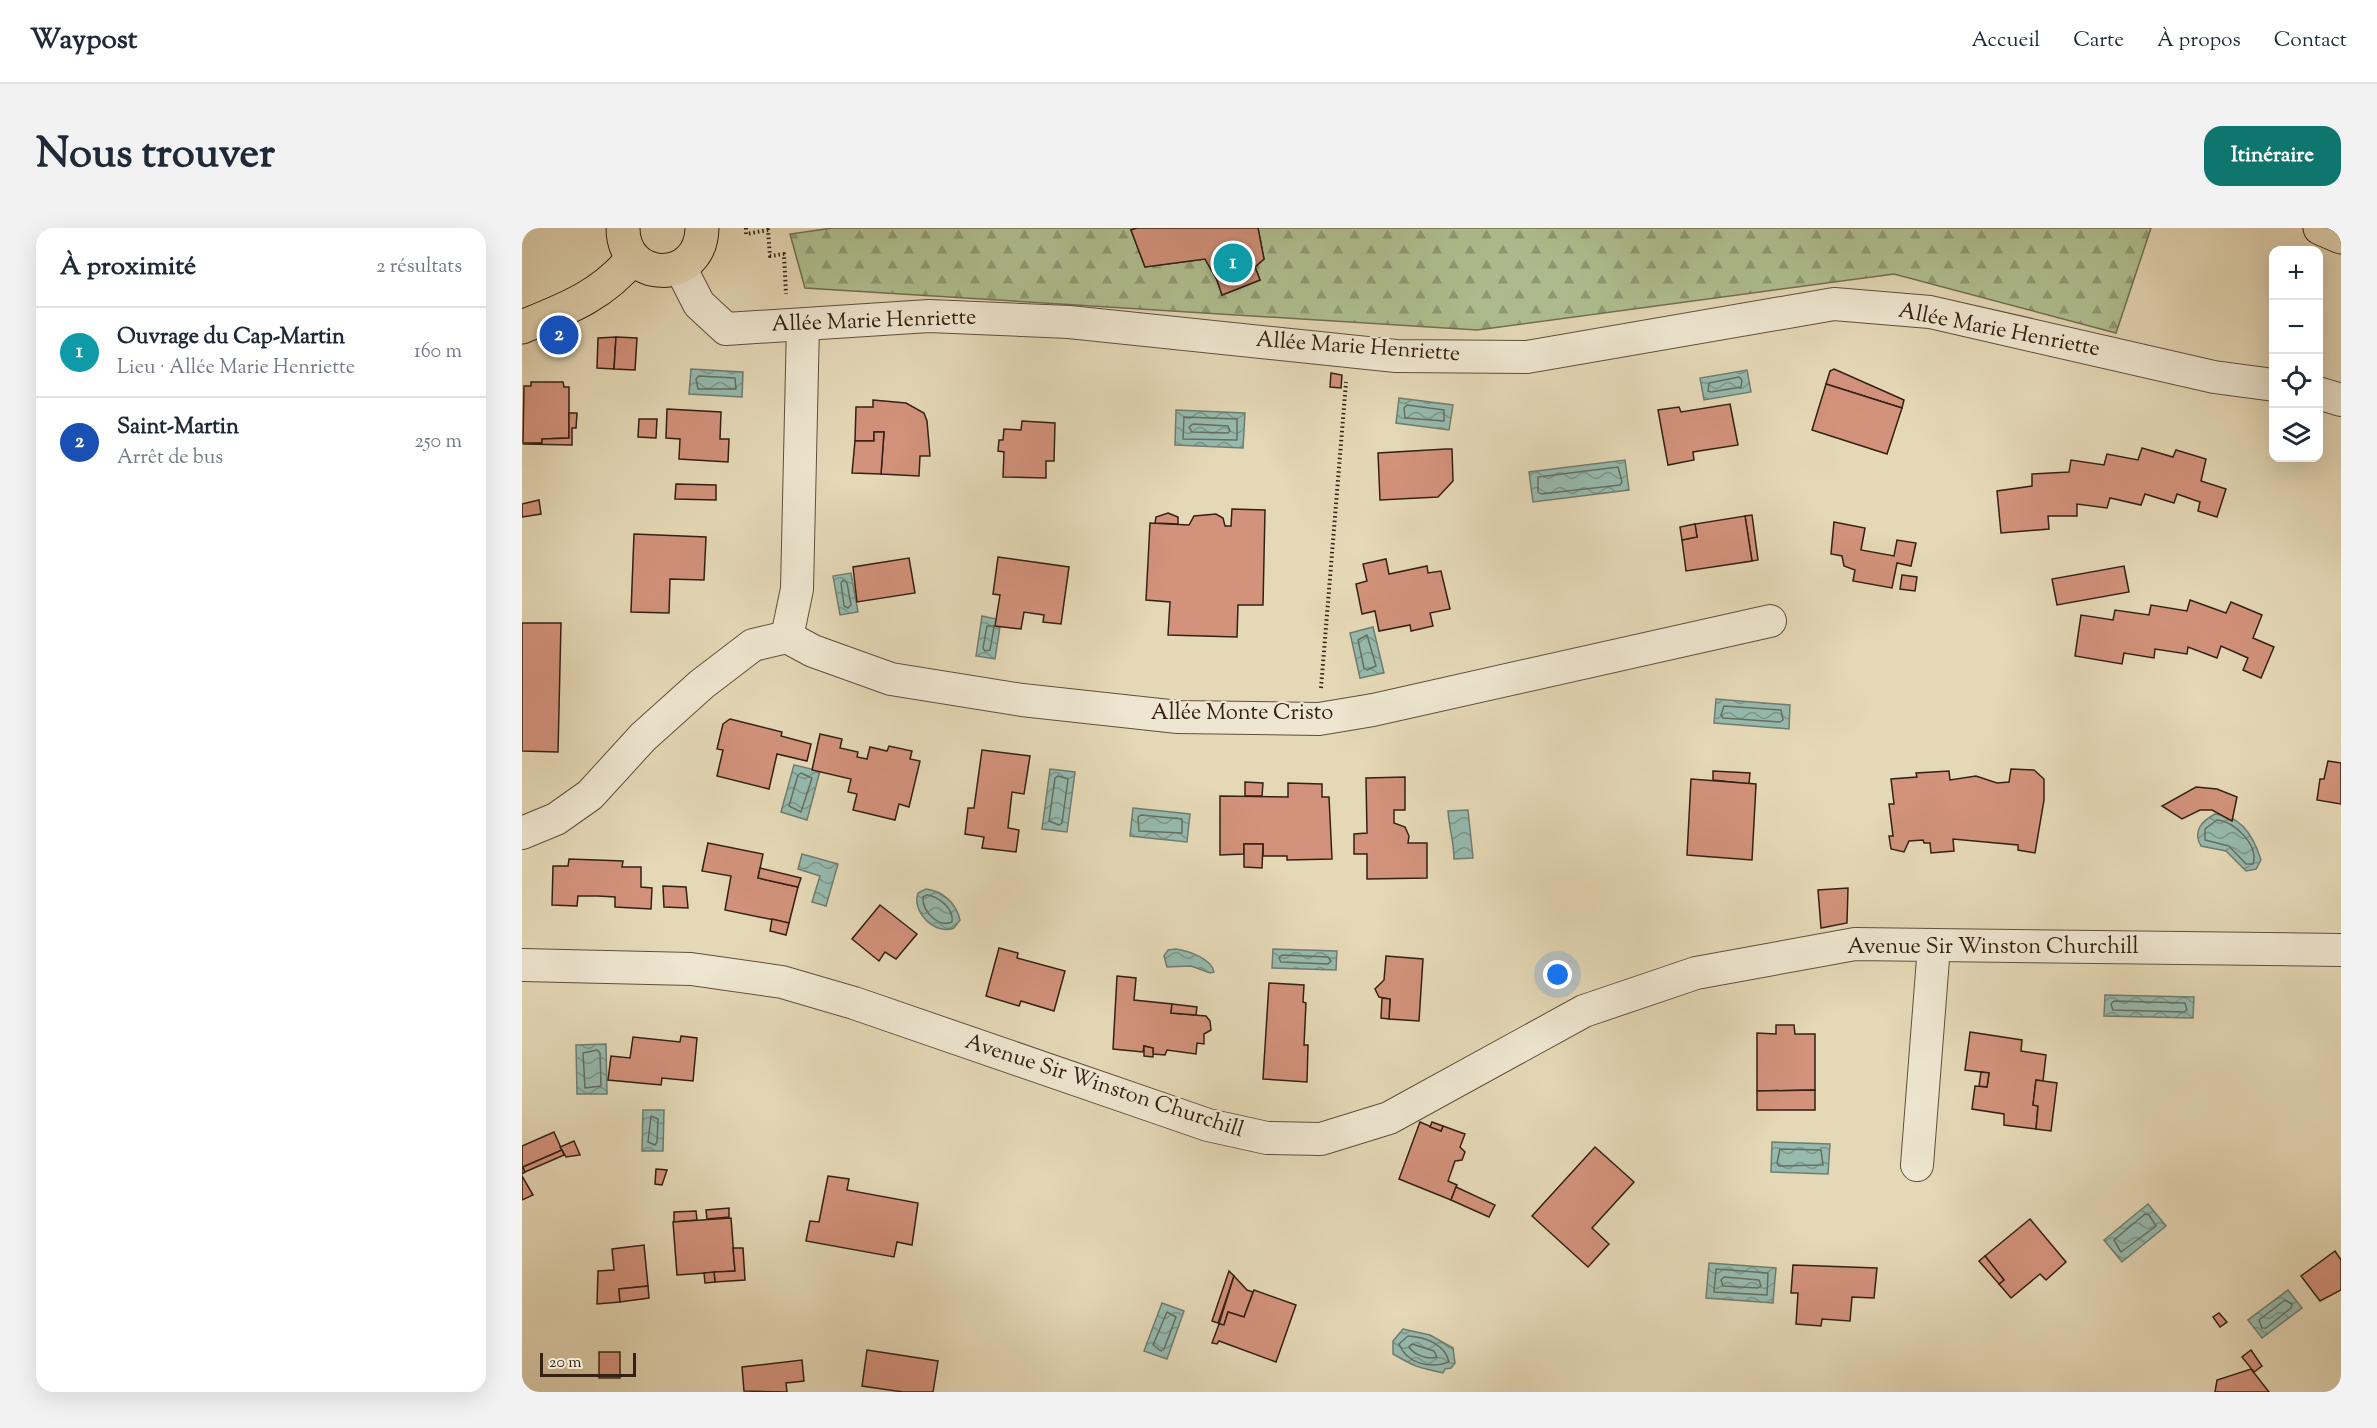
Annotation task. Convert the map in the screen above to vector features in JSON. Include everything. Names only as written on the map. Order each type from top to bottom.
[{"type":"main road","points":[[628,243],[642,266],[667,271],[680,267],[698,250],[702,228]]},
{"type":"main road","points":[[2320,228],[2341,237]]},
{"type":"main road","points":[[522,327],[598,293],[620,274],[628,243]]},
{"type":"street","name":"Allée Marie Henriette","points":[[680,267],[699,304],[726,328],[929,316],[1057,321],[1396,356],[1527,357],[1834,303],[1930,312],[2214,377],[2269,384]]},
{"type":"street","points":[[522,833],[556,819],[590,795],[643,737],[702,684],[753,645],[787,637],[797,589],[803,324]]},
{"type":"street","points":[[2323,394],[2341,400]]},
{"type":"street","name":"Allée Monte Cristo","points":[[787,637],[813,651],[891,680],[1011,699],[1178,717],[1319,719],[1373,710],[1770,621]]},
{"type":"street","name":"Avenue Sir Winston Churchill","points":[[522,964],[691,969],[758,977],[854,1003],[1208,1125],[1267,1138],[1321,1139],[1389,1118],[1584,1011],[1696,973],[1855,944],[2341,950]]},
{"type":"street","points":[[1917,1166],[1934,946]]},
{"type":"path","points":[[746,228],[746,234],[768,230],[770,256],[784,254],[785,279]]},
{"type":"path","points":[[1319,719],[1349,351]]},
{"type":"green space","points":[[833,228],[2151,228],[2116,333],[1894,274],[1477,330],[805,288],[790,234]]},
{"type":"water","points":[[691,369],[743,372],[742,397],[689,394]]},
{"type":"water","points":[[1747,370],[1751,392],[1704,400],[1700,378]]},
{"type":"water","points":[[1399,398],[1453,405],[1449,430],[1396,423]]},
{"type":"water","points":[[1176,410],[1245,413],[1243,448],[1175,445]]},
{"type":"water","points":[[1625,460],[1629,490],[1533,502],[1529,472]]},
{"type":"water","points":[[851,573],[858,612],[840,615],[833,576]]},
{"type":"water","points":[[982,616],[1001,620],[995,659],[976,656]]},
{"type":"water","points":[[1373,627],[1384,673],[1360,678],[1350,633]]},
{"type":"water","points":[[1716,699],[1790,705],[1789,729],[1714,723]]},
{"type":"water","points":[[794,765],[820,771],[807,820],[781,812]]},
{"type":"water","points":[[1050,769],[1075,772],[1067,832],[1042,829]]},
{"type":"water","points":[[1133,808],[1190,814],[1187,842],[1130,836]]},
{"type":"water","points":[[1468,810],[1473,858],[1454,859],[1448,811]]},
{"type":"water","points":[[2215,814],[2232,818],[2245,829],[2255,843],[2261,860],[2256,869],[2246,871],[2226,851],[2201,846],[2198,841],[2198,831],[2206,820]]},
{"type":"water","points":[[802,854],[838,864],[826,906],[812,902],[820,876],[798,869]]},
{"type":"water","points":[[926,889],[938,892],[952,903],[960,920],[954,928],[940,929],[922,915],[918,908],[918,893]]},
{"type":"water","points":[[1176,949],[1205,960],[1214,972],[1210,973],[1191,966],[1167,967],[1164,956],[1168,950]]},
{"type":"water","points":[[1273,949],[1337,951],[1336,970],[1272,968]]},
{"type":"water","points":[[2105,995],[2194,997],[2193,1018],[2104,1016]]},
{"type":"water","points":[[606,1044],[607,1094],[577,1094],[576,1045]]},
{"type":"water","points":[[643,1110],[664,1110],[663,1151],[642,1151]]},
{"type":"water","points":[[1772,1142],[1830,1144],[1828,1174],[1771,1172]]},
{"type":"water","points":[[2148,1204],[2166,1226],[2122,1262],[2104,1240]]},
{"type":"water","points":[[1709,1263],[1776,1268],[1773,1303],[1706,1298]]},
{"type":"water","points":[[2288,1290],[2302,1308],[2262,1338],[2248,1320]]},
{"type":"water","points":[[1162,1303],[1184,1311],[1167,1359],[1144,1351]]},
{"type":"water","points":[[1403,1329],[1430,1335],[1453,1348],[1455,1363],[1443,1373],[1418,1367],[1393,1354],[1393,1341]]},
{"type":"building","points":[[1137,228],[1258,228],[1264,259],[1255,267],[1260,280],[1222,295],[1217,280],[1205,259],[1145,267],[1131,230]]},
{"type":"building","points":[[1137,228],[1258,228],[1264,259],[1255,267],[1260,280],[1222,295],[1217,280],[1205,259],[1145,267],[1131,230]]},
{"type":"building","points":[[616,337],[614,369],[597,368],[598,338]]},
{"type":"building","points":[[616,337],[637,338],[635,370],[614,369]]},
{"type":"building","points":[[1834,369],[1904,400],[1902,408],[1826,384],[1830,371]]},
{"type":"building","points":[[1331,373],[1342,375],[1341,388],[1330,387]]},
{"type":"building","points":[[531,382],[563,382],[564,387],[569,387],[569,438],[542,439],[542,443],[523,443],[524,386],[531,386]]},
{"type":"building","points":[[1826,384],[1902,408],[1887,454],[1812,430]]},
{"type":"building","points":[[873,400],[906,403],[924,413],[927,421],[930,456],[920,456],[919,476],[881,474],[884,432],[874,432],[874,441],[855,441],[856,407],[873,407]]},
{"type":"building","points":[[1730,404],[1738,445],[1693,452],[1694,460],[1668,465],[1658,410],[1679,407],[1681,412]]},
{"type":"building","points":[[667,409],[721,412],[720,439],[729,439],[728,462],[679,459],[680,439],[666,438]]},
{"type":"building","points":[[569,413],[577,413],[576,428],[572,428],[572,445],[523,444],[542,443],[542,439],[569,438]]},
{"type":"building","points":[[639,419],[657,419],[656,438],[638,437]]},
{"type":"building","points":[[1022,421],[1055,423],[1054,461],[1046,461],[1046,478],[1003,477],[1004,452],[998,451],[999,440],[1003,440],[1004,429],[1021,430]]},
{"type":"building","points":[[874,432],[884,432],[881,474],[852,473],[855,441],[874,441]]},
{"type":"building","points":[[2142,448],[2173,457],[2176,450],[2206,459],[2201,481],[2226,489],[2217,517],[2198,511],[2200,502],[2177,494],[2174,503],[2145,494],[2141,505],[2110,498],[2107,508],[2077,504],[2077,516],[2048,516],[2049,529],[2001,533],[1997,491],[2032,486],[2032,474],[2069,472],[2071,460],[2104,465],[2107,454],[2138,460]]},
{"type":"building","points":[[1452,449],[1453,481],[1438,497],[1380,500],[1378,453]]},
{"type":"building","points":[[676,484],[716,485],[716,500],[675,499]]},
{"type":"building","points":[[539,500],[541,514],[522,517],[522,504]]},
{"type":"building","points":[[1232,509],[1265,510],[1263,605],[1238,605],[1237,637],[1168,635],[1170,602],[1146,600],[1150,523],[1189,525],[1194,516],[1216,514],[1223,518],[1225,526],[1231,526]]},
{"type":"building","points":[[1168,513],[1178,517],[1178,524],[1155,523],[1156,517]]},
{"type":"building","points":[[1752,515],[1758,560],[1752,561],[1745,516]]},
{"type":"building","points":[[1745,516],[1752,561],[1686,571],[1682,540],[1697,537],[1695,524]]},
{"type":"building","points":[[1834,522],[1865,528],[1861,550],[1894,556],[1897,540],[1916,543],[1911,566],[1897,563],[1892,588],[1853,581],[1855,570],[1844,566],[1842,556],[1831,554]]},
{"type":"building","points":[[1695,524],[1697,537],[1682,540],[1680,527]]},
{"type":"building","points":[[634,534],[706,537],[704,580],[670,579],[669,613],[631,612]]},
{"type":"building","points":[[998,557],[1069,567],[1061,624],[1043,622],[1044,615],[1024,612],[1021,629],[995,626],[1000,595],[993,594]]},
{"type":"building","points":[[909,558],[915,593],[857,602],[853,567]]},
{"type":"building","points":[[1386,559],[1389,574],[1427,566],[1428,573],[1441,571],[1450,609],[1430,613],[1433,626],[1411,631],[1410,625],[1379,631],[1375,611],[1362,614],[1356,584],[1367,581],[1363,564]]},
{"type":"building","points":[[2124,566],[2129,592],[2057,605],[2052,579]]},
{"type":"building","points":[[1902,575],[1917,577],[1915,591],[1900,589]]},
{"type":"building","points":[[2190,600],[2226,613],[2231,602],[2262,615],[2253,638],[2274,647],[2261,678],[2243,670],[2248,658],[2221,646],[2217,658],[2188,647],[2187,654],[2155,649],[2154,658],[2124,653],[2122,664],[2075,656],[2081,615],[2113,620],[2115,610],[2149,615],[2151,605],[2187,611]]},
{"type":"building","points":[[522,623],[561,623],[558,752],[522,751]]},
{"type":"building","points":[[730,719],[782,732],[781,736],[811,744],[807,761],[777,754],[769,789],[717,776],[723,750],[717,749],[723,724]]},
{"type":"building","points":[[820,734],[842,739],[840,748],[858,752],[857,757],[867,759],[870,747],[887,751],[889,746],[912,751],[910,759],[920,761],[909,807],[899,804],[895,820],[853,810],[857,794],[848,792],[851,779],[812,770]]},
{"type":"building","points":[[982,750],[1030,756],[1024,794],[1012,792],[1008,828],[1019,830],[1016,852],[982,848],[984,837],[965,834],[968,808],[974,808]]},
{"type":"building","points":[[2328,761],[2341,763],[2341,804],[2317,800],[2320,779],[2324,779]]},
{"type":"building","points":[[2011,769],[2034,770],[2044,779],[2044,800],[2035,853],[2018,850],[2018,845],[1953,839],[1954,851],[1931,853],[1930,843],[1924,843],[1923,840],[1909,841],[1904,852],[1891,849],[1889,836],[1893,836],[1889,804],[1894,804],[1891,779],[1917,777],[1916,773],[1949,771],[1950,780],[1976,776],[1997,783],[2009,782]]},
{"type":"building","points":[[1713,771],[1750,773],[1749,784],[1713,780]]},
{"type":"building","points":[[1405,777],[1405,810],[1394,810],[1394,823],[1405,827],[1409,836],[1408,843],[1427,843],[1427,878],[1367,879],[1367,854],[1354,854],[1354,834],[1367,833],[1366,778]]},
{"type":"building","points":[[1691,779],[1756,784],[1752,860],[1687,855]]},
{"type":"building","points":[[1245,782],[1263,783],[1262,796],[1245,796]]},
{"type":"building","points":[[1288,783],[1322,784],[1322,797],[1329,797],[1332,859],[1287,860],[1287,856],[1263,856],[1263,844],[1244,844],[1244,854],[1220,855],[1220,796],[1288,797]]},
{"type":"building","points":[[2196,787],[2217,789],[2237,797],[2232,821],[2212,810],[2200,810],[2182,819],[2162,806]]},
{"type":"building","points":[[708,843],[763,854],[758,878],[798,887],[789,923],[725,910],[731,876],[702,871]]},
{"type":"building","points":[[1244,844],[1263,844],[1262,868],[1244,867]]},
{"type":"building","points":[[569,859],[623,861],[622,867],[641,867],[641,887],[652,888],[651,909],[615,907],[615,897],[598,896],[578,896],[577,906],[552,905],[553,866],[568,866]]},
{"type":"building","points":[[760,868],[801,878],[798,887],[758,878]]},
{"type":"building","points":[[663,886],[686,887],[688,908],[664,907]]},
{"type":"building","points":[[1848,888],[1847,923],[1821,928],[1818,890]]},
{"type":"building","points":[[880,905],[917,934],[896,959],[885,952],[879,961],[852,939]]},
{"type":"building","points":[[772,919],[789,923],[786,935],[770,931]]},
{"type":"building","points":[[999,948],[1018,953],[1017,958],[1065,971],[1054,1011],[1021,1001],[1019,1006],[986,996]]},
{"type":"building","points":[[1386,956],[1423,959],[1419,1021],[1389,1019],[1390,999],[1379,997],[1375,989],[1384,980]]},
{"type":"building","points":[[1117,976],[1136,978],[1134,1000],[1172,1004],[1171,1013],[1206,1016],[1210,1021],[1211,1030],[1204,1034],[1204,1044],[1197,1043],[1196,1054],[1167,1050],[1165,1055],[1153,1054],[1153,1048],[1144,1046],[1143,1052],[1113,1049]]},
{"type":"building","points":[[1269,983],[1304,985],[1303,1002],[1306,1003],[1304,1045],[1308,1045],[1307,1082],[1263,1079]]},
{"type":"building","points":[[1382,998],[1390,999],[1389,1019],[1381,1018]]},
{"type":"building","points":[[1172,1004],[1197,1007],[1196,1015],[1171,1013]]},
{"type":"building","points":[[1776,1025],[1794,1025],[1795,1034],[1815,1034],[1815,1090],[1757,1091],[1757,1033],[1776,1034]]},
{"type":"building","points":[[1970,1032],[2022,1040],[2021,1051],[2046,1055],[2043,1081],[2036,1080],[2033,1105],[2038,1106],[2036,1129],[2004,1125],[2004,1114],[1972,1109],[1975,1086],[1987,1087],[1989,1073],[1965,1070]]},
{"type":"building","points":[[681,1036],[697,1038],[693,1081],[662,1078],[661,1085],[608,1080],[611,1056],[630,1058],[633,1037],[680,1042]]},
{"type":"building","points":[[1144,1046],[1153,1048],[1153,1057],[1144,1056]]},
{"type":"building","points":[[1981,1072],[1989,1073],[1987,1087],[1979,1086]]},
{"type":"building","points":[[2036,1080],[2057,1083],[2051,1131],[2036,1129],[2038,1106],[2033,1105]]},
{"type":"building","points":[[1815,1090],[1815,1110],[1757,1110],[1757,1091]]},
{"type":"building","points":[[1420,1122],[1441,1131],[1443,1126],[1465,1134],[1460,1147],[1465,1152],[1462,1160],[1455,1161],[1448,1181],[1457,1185],[1451,1200],[1399,1179]]},
{"type":"building","points":[[1432,1122],[1443,1126],[1441,1131],[1430,1127]]},
{"type":"building","points":[[554,1132],[562,1150],[523,1167],[525,1172],[522,1174],[522,1146]]},
{"type":"building","points":[[574,1141],[580,1155],[566,1157],[560,1147]]},
{"type":"building","points":[[1595,1147],[1634,1182],[1592,1228],[1609,1244],[1588,1267],[1532,1216]]},
{"type":"building","points":[[562,1150],[564,1155],[525,1172],[523,1167]]},
{"type":"building","points":[[656,1169],[667,1170],[662,1185],[655,1184]]},
{"type":"building","points":[[522,1176],[533,1195],[522,1200]]},
{"type":"building","points":[[828,1176],[849,1179],[847,1190],[918,1203],[912,1245],[897,1242],[894,1257],[806,1241],[810,1221],[819,1222]]},
{"type":"building","points":[[1456,1187],[1495,1205],[1489,1217],[1451,1200]]},
{"type":"building","points":[[729,1208],[729,1217],[707,1219],[706,1210]]},
{"type":"building","points":[[696,1211],[697,1220],[674,1222],[674,1212]]},
{"type":"building","points":[[731,1218],[735,1271],[677,1275],[673,1222]]},
{"type":"building","points":[[2030,1219],[2066,1262],[2046,1280],[2040,1274],[2011,1298],[1999,1284],[2004,1280],[1985,1256]]},
{"type":"building","points":[[644,1245],[648,1286],[619,1289],[620,1302],[597,1304],[598,1271],[614,1270],[612,1249]]},
{"type":"building","points":[[733,1248],[743,1248],[745,1280],[715,1282],[714,1272],[735,1271]]},
{"type":"building","points":[[2335,1251],[2341,1260],[2341,1290],[2320,1301],[2301,1276]]},
{"type":"building","points":[[1985,1256],[2004,1280],[1999,1284],[1979,1261]]},
{"type":"building","points":[[1793,1265],[1877,1268],[1874,1298],[1852,1297],[1850,1321],[1822,1319],[1821,1326],[1796,1324],[1798,1293],[1791,1293]]},
{"type":"building","points":[[1229,1271],[1234,1276],[1218,1323],[1212,1321]]},
{"type":"building","points":[[714,1272],[715,1282],[705,1283],[704,1273]]},
{"type":"building","points":[[1234,1276],[1247,1290],[1253,1292],[1244,1317],[1228,1312],[1224,1325],[1219,1324]]},
{"type":"building","points":[[648,1286],[649,1298],[620,1302],[619,1289]]},
{"type":"building","points":[[1254,1290],[1296,1305],[1276,1362],[1219,1341],[1217,1344],[1212,1343],[1219,1324],[1224,1325],[1228,1312],[1244,1317]]},
{"type":"building","points":[[2219,1313],[2227,1322],[2220,1327],[2213,1317]]},
{"type":"building","points":[[867,1350],[938,1361],[933,1392],[903,1392],[862,1386]]},
{"type":"building","points":[[2251,1350],[2262,1366],[2254,1372],[2242,1357]]},
{"type":"building","points":[[599,1352],[620,1352],[620,1378],[599,1378]]},
{"type":"building","points":[[802,1360],[804,1381],[786,1383],[787,1392],[744,1391],[742,1367]]},
{"type":"building","points":[[2251,1369],[2269,1392],[2215,1392],[2217,1380]]},
{"type":"place","name":"Ouvrage du Cap-Martin","points":[[1233,263]]},
{"type":"place","name":"Saint-Martin","points":[[559,335]]}]
